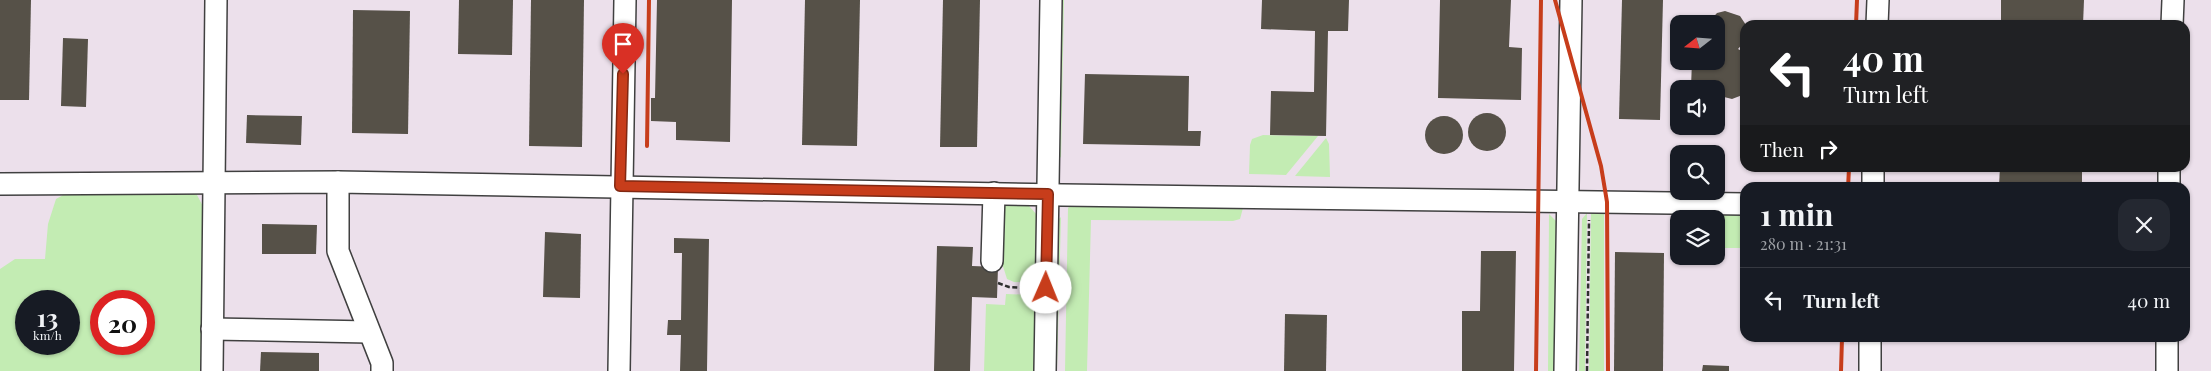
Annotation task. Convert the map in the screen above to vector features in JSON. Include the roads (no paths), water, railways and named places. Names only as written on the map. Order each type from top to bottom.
[{"type":"street","points":[[212,371],[216,0]]},
{"type":"street","points":[[619,371],[620,186],[625,0]]},
{"type":"street","points":[[1045,371],[1051,0]]},
{"type":"street","points":[[1565,371],[1572,0]]},
{"type":"street","points":[[1877,20],[1878,0]]},
{"type":"street","points":[[2172,20],[2173,0]]},
{"type":"street","points":[[338,182],[338,251],[382,364],[382,371]]},
{"type":"street","points":[[0,184],[338,182],[1740,204]]},
{"type":"street","points":[[992,261],[994,193]]},
{"type":"street","points":[[212,329],[369,332]]},
{"type":"street","points":[[1870,342],[1870,371]]},
{"type":"street","points":[[2167,342],[2167,371]]},
{"type":"railway","points":[[647,146],[649,0]]},
{"type":"railway","points":[[1536,371],[1541,0]]},
{"type":"railway","points":[[1555,0],[1601,166],[1607,202],[1608,371]]},
{"type":"railway","points":[[1856,20],[1857,0]]},
{"type":"railway","points":[[1848,182],[1849,172]]},
{"type":"railway","points":[[1841,371],[1842,342]]}]
